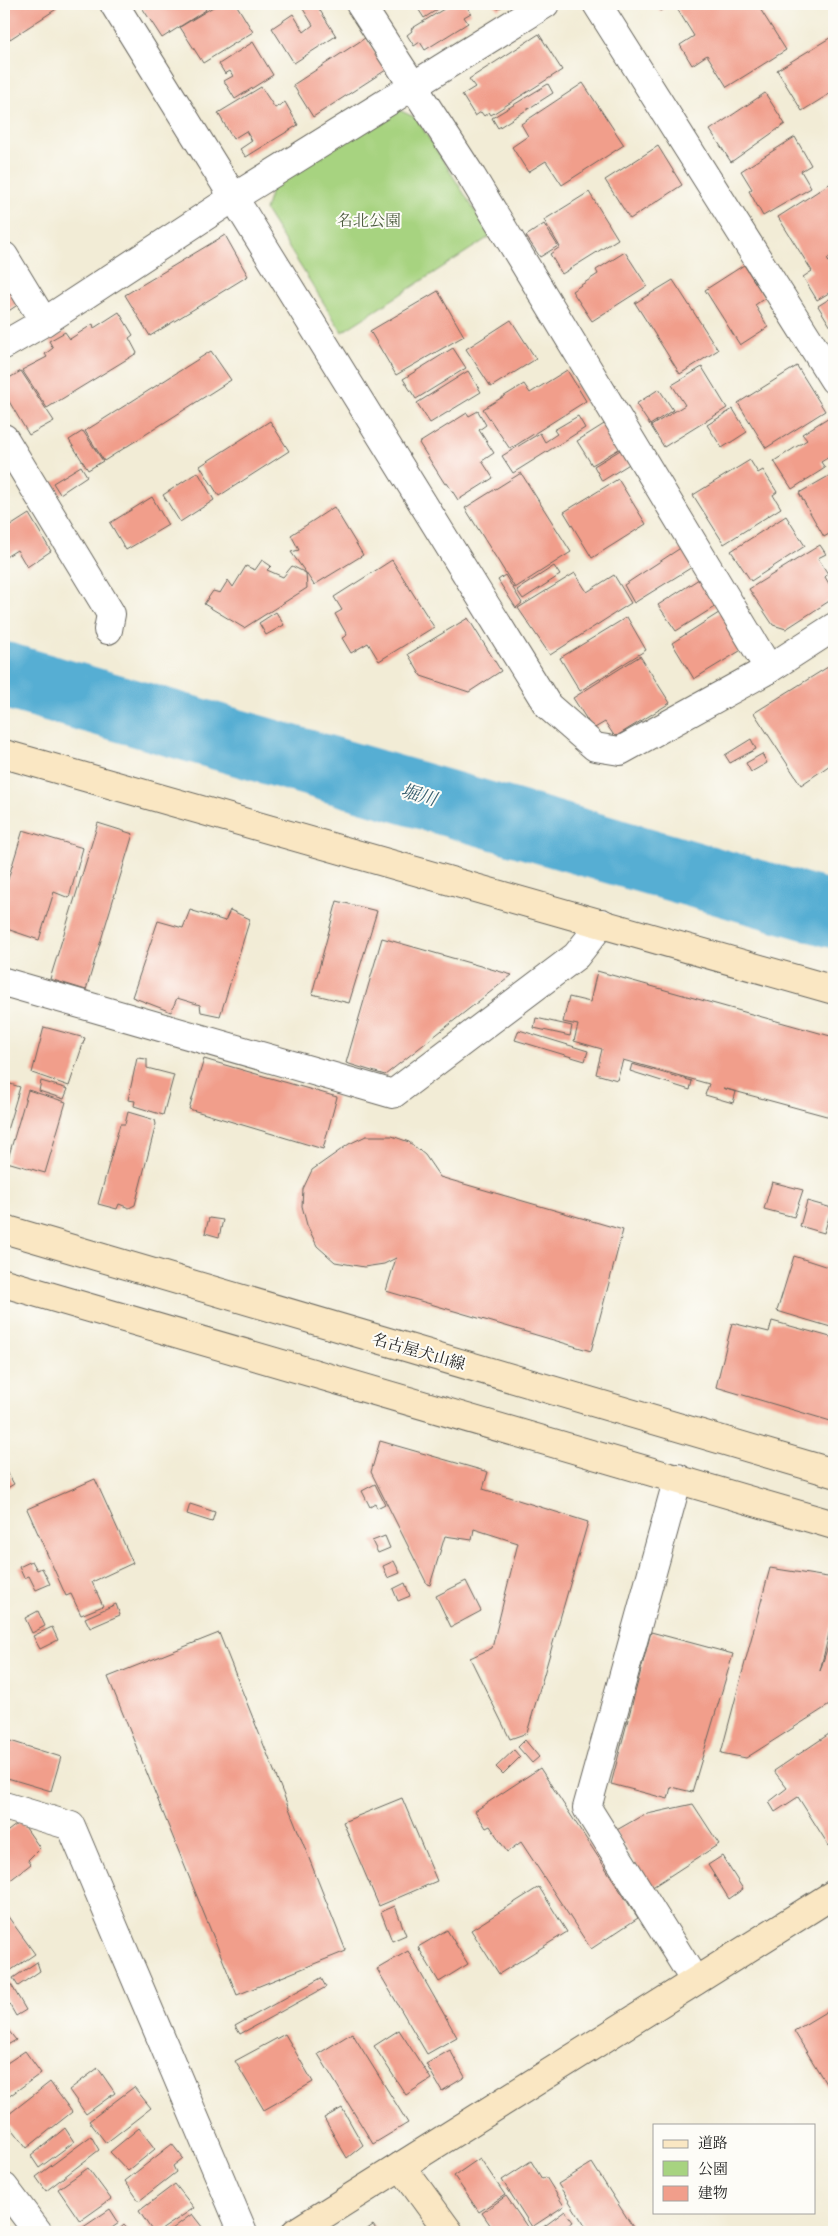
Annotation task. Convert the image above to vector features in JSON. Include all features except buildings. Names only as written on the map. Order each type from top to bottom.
[{"type":"main road","points":[[4,756],[602,922],[834,990]]},
{"type":"main road","name":"名古屋犬山線","points":[[4,1228],[834,1473]]},
{"type":"main road","points":[[4,1283],[834,1525]]},
{"type":"main road","points":[[296,2232],[834,1894]]},
{"type":"main road","points":[[401,2166],[449,2232]]},
{"type":"street","points":[[114,4],[548,706],[595,747],[620,751],[769,669],[834,627]]},
{"type":"street","points":[[360,4],[472,177],[769,669]]},
{"type":"street","points":[[4,345],[44,322],[233,198],[545,4]]},
{"type":"street","points":[[597,4],[834,380]]},
{"type":"street","points":[[4,256],[44,322]]},
{"type":"street","points":[[4,438],[111,614],[108,630]]},
{"type":"street","points":[[4,982],[392,1094],[576,956],[602,922]]},
{"type":"street","points":[[678,1478],[587,1808],[695,1981]]},
{"type":"street","points":[[4,1806],[70,1826],[243,2232]]},
{"type":"street","points":[[4,2187],[38,2232]]},
{"type":"green space","name":"名北公園","points":[[397,109],[416,118],[491,236],[342,332],[265,210],[273,184]]},
{"type":"waterway","name":"堀川","points":[[4,675],[834,915]]}]
